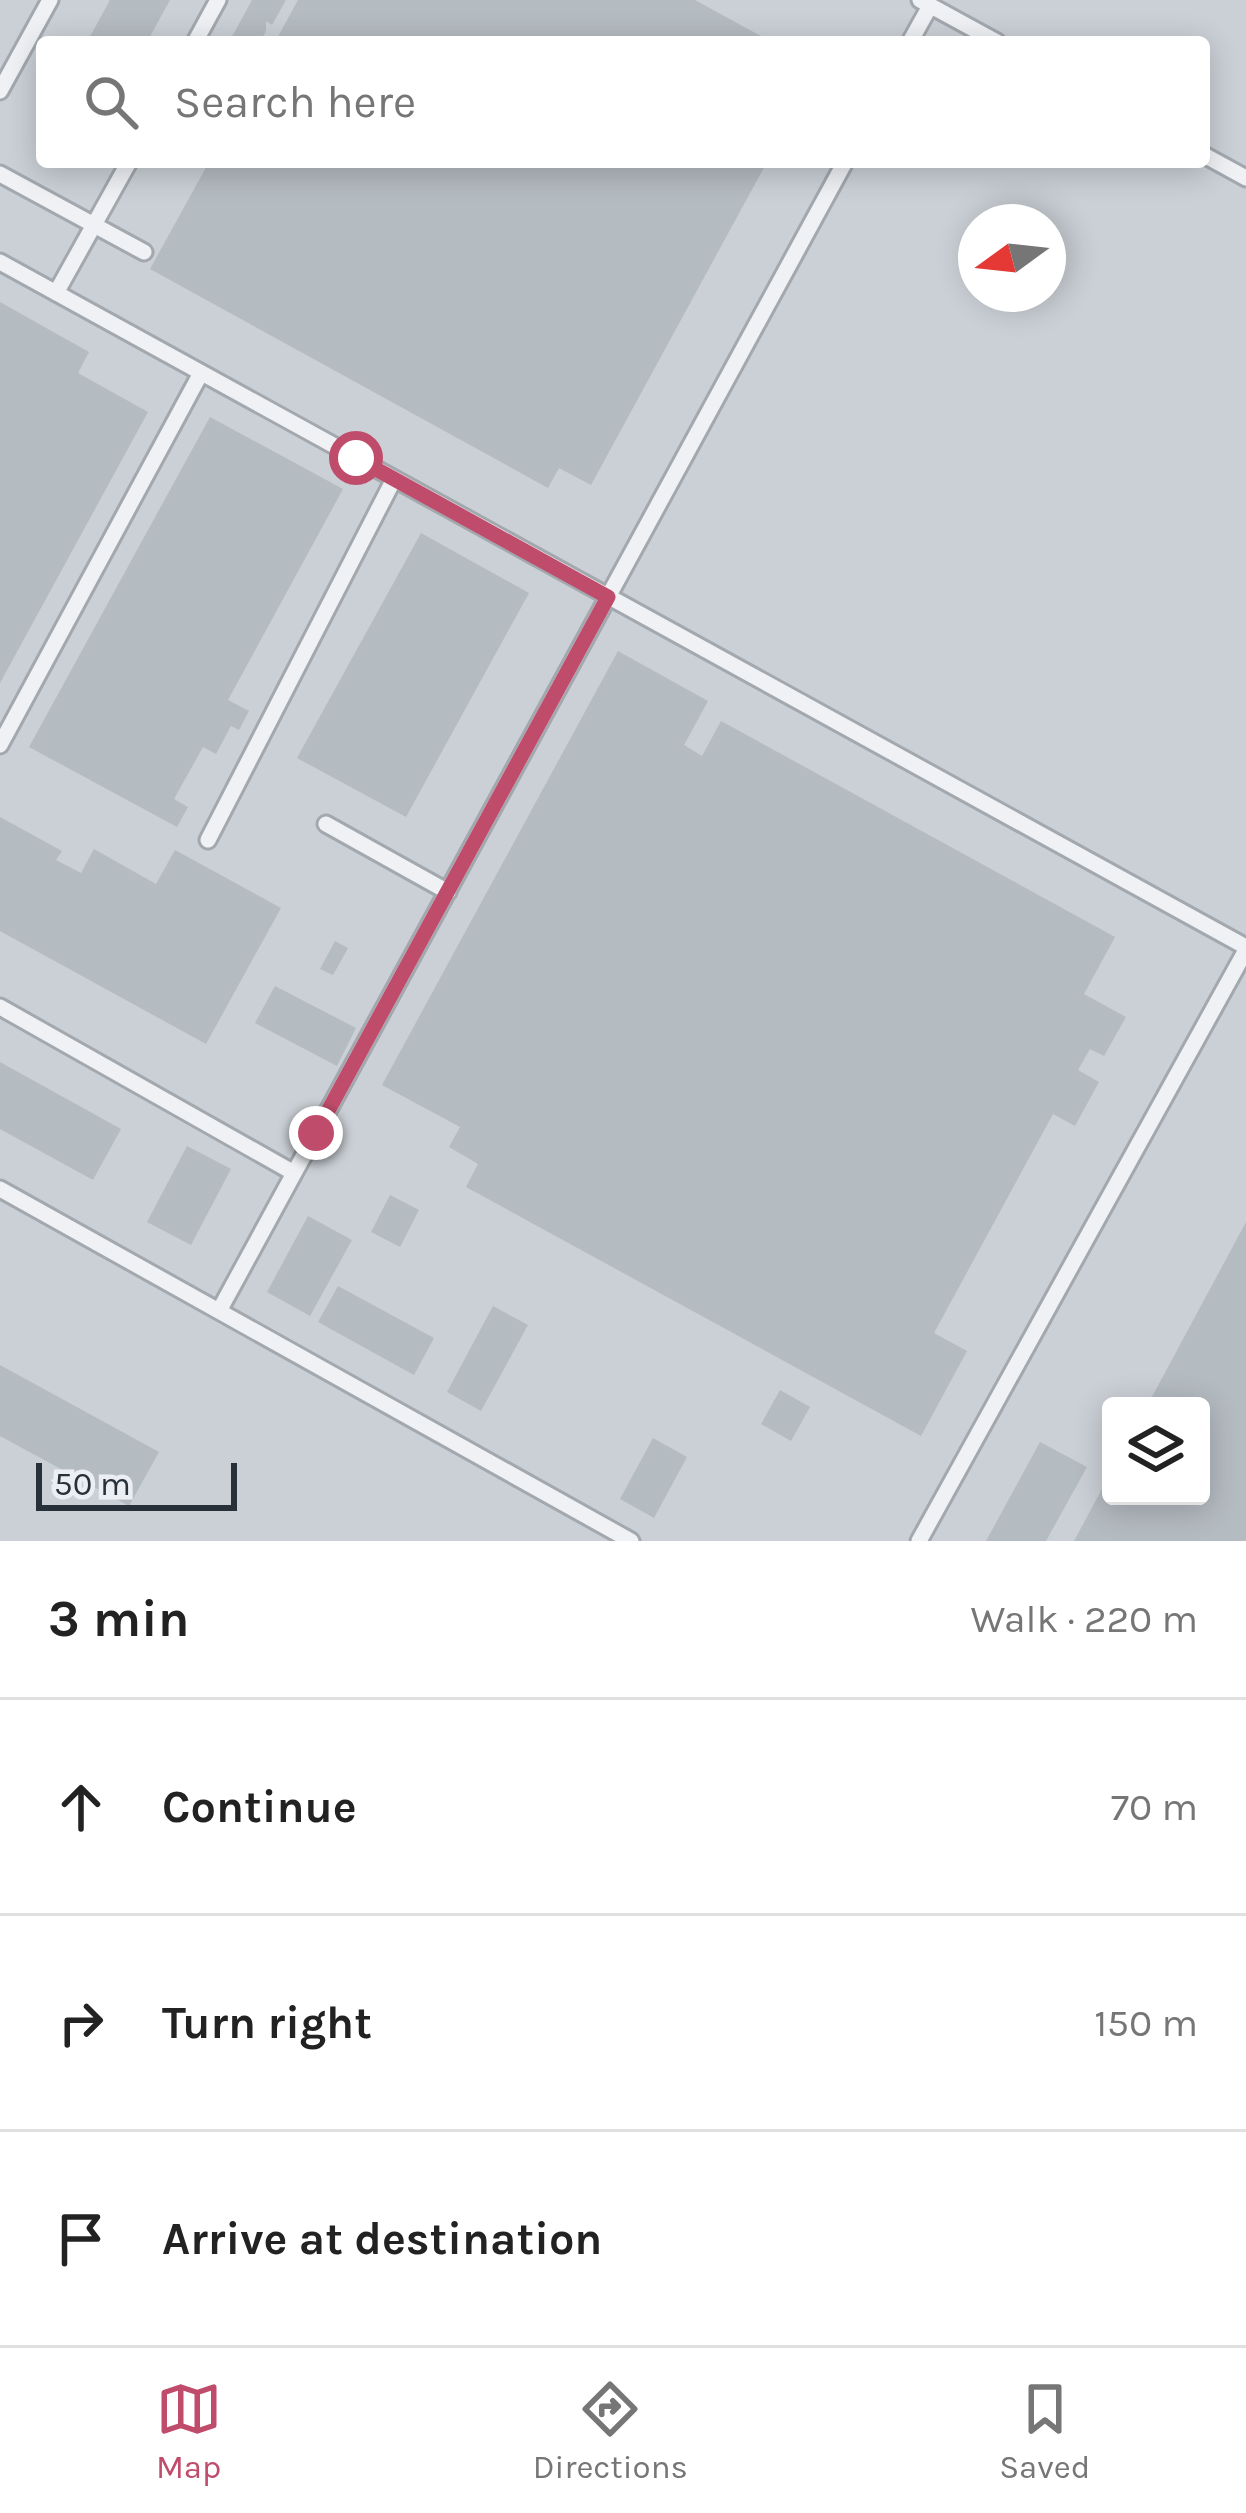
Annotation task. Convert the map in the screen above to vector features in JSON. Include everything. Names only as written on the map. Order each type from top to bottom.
[{"type":"lane","points":[[0,91],[50,0]]},
{"type":"lane","points":[[198,36],[218,0]]},
{"type":"lane","points":[[912,36],[925,3],[986,36]]},
{"type":"lane","points":[[1210,158],[1246,178]]},
{"type":"lane","points":[[56,293],[126,168]]},
{"type":"lane","points":[[219,1311],[842,168]]},
{"type":"lane","points":[[0,174],[144,251]]},
{"type":"lane","points":[[0,262],[1246,949],[919,1541]]},
{"type":"lane","points":[[0,745],[201,373]]},
{"type":"lane","points":[[208,840],[394,479]]},
{"type":"lane","points":[[326,824],[448,892]]},
{"type":"lane","points":[[0,1007],[294,1173]]},
{"type":"lane","points":[[0,1189],[632,1541]]},
{"type":"shaded area","points":[[0,0],[1246,0],[1246,1541],[0,1541]]},
{"type":"building","points":[[110,0],[170,0],[150,36],[90,36]]},
{"type":"building","points":[[252,0],[286,0],[272,25],[266,21],[263,36],[232,36]]},
{"type":"building","points":[[298,0],[695,0],[761,36],[278,36]]},
{"type":"building","points":[[206,168],[764,168],[591,485],[559,468],[548,488],[150,269]]},
{"type":"building","points":[[0,302],[89,352],[78,373],[148,412],[0,683]]},
{"type":"building","points":[[210,417],[343,489],[228,700],[249,711],[239,730],[231,726],[216,754],[203,747],[174,799],[188,807],[177,827],[29,747]]},
{"type":"building","points":[[421,533],[529,593],[406,817],[297,758]]},
{"type":"building","points":[[618,651],[708,701],[684,745],[702,756],[721,721],[1115,937],[1084,994],[1126,1017],[1104,1056],[1090,1049],[1078,1070],[1099,1082],[1075,1126],[1053,1114],[934,1333],[967,1351],[921,1436],[466,1187],[478,1164],[449,1147],[460,1127],[382,1085]]},
{"type":"building","points":[[0,817],[62,851],[56,860],[81,873],[94,849],[156,884],[175,850],[281,908],[206,1044],[0,931]]},
{"type":"building","points":[[335,941],[348,948],[333,975],[320,969]]},
{"type":"building","points":[[275,986],[356,1028],[337,1066],[255,1023]]},
{"type":"building","points":[[0,1062],[121,1129],[93,1180],[0,1129]]},
{"type":"building","points":[[187,1146],[231,1169],[191,1245],[147,1222]]},
{"type":"building","points":[[390,1195],[419,1210],[400,1247],[371,1232]]},
{"type":"building","points":[[308,1216],[352,1240],[310,1316],[267,1292]]},
{"type":"building","points":[[1246,1222],[1246,1541],[1074,1541],[1102,1489],[1102,1505],[1210,1505],[1210,1397],[1152,1397]]},
{"type":"building","points":[[338,1286],[434,1338],[414,1375],[318,1322]]},
{"type":"building","points":[[493,1306],[528,1325],[481,1411],[447,1392]]},
{"type":"building","points":[[0,1365],[159,1452],[129,1506],[0,1436]]},
{"type":"building","points":[[780,1390],[810,1407],[791,1441],[761,1424]]},
{"type":"building","points":[[653,1438],[687,1457],[654,1518],[620,1499]]},
{"type":"building","points":[[1040,1442],[1087,1467],[1046,1541],[986,1541]]},
{"type":"route","points":[[316,1133],[608,597],[356,458]]}]
